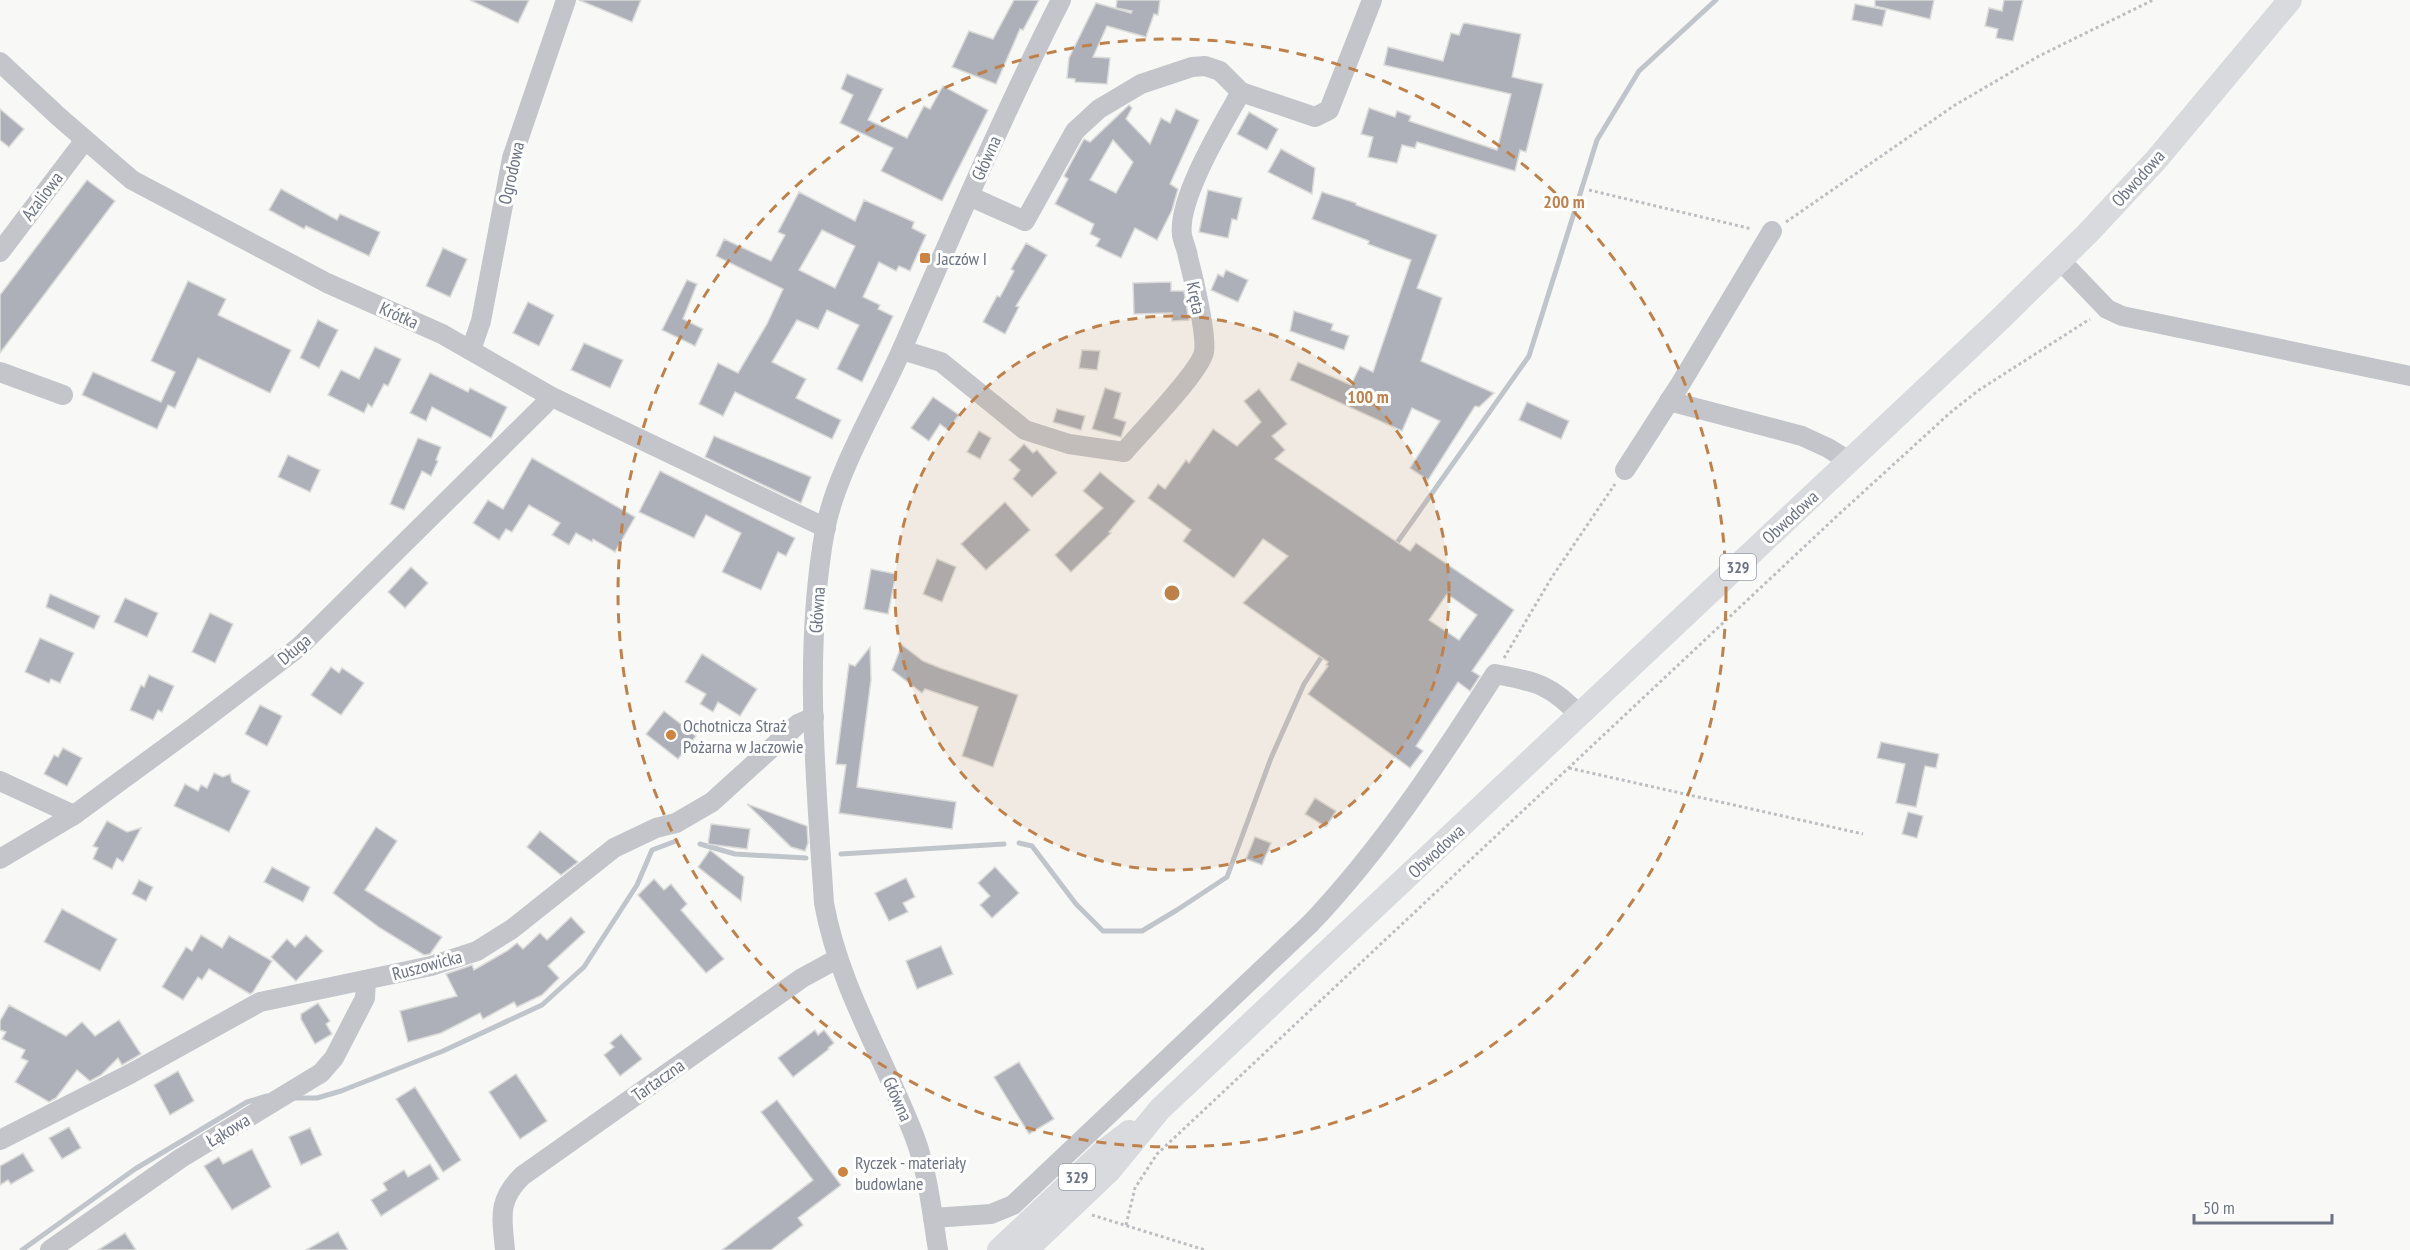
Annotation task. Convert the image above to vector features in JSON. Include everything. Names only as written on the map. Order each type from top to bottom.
[{"type":"main road","name":"Obwodowa","points":[[999,1250],[1104,1151],[1160,1109],[1580,716],[2060,260],[2156,160],[2290,0]]},
{"type":"main road","name":"Obwodowa","points":[[1026,1250],[1110,1170],[1160,1109]]},
{"type":"street","name":"Ogrodowa","points":[[471,350],[481,321],[512,158],[567,0]]},
{"type":"street","name":"Główna","points":[[938,1250],[916,1140],[837,959],[824,903],[814,717],[815,603],[825,528],[841,479],[902,350],[1005,113],[1061,0]]},
{"type":"street","points":[[969,196],[1025,221],[1075,131],[1099,109],[1141,84],[1192,67],[1205,66],[1220,71],[1241,92],[1316,117],[1329,110],[1372,0]]},
{"type":"street","name":"Krótka","points":[[0,62],[132,180],[327,283],[442,334],[550,396],[825,528]]},
{"type":"street","name":"Kręta","points":[[902,350],[941,362],[1025,430],[1069,444],[1124,452],[1195,370],[1204,352],[1203,335],[1182,234],[1185,208],[1207,152],[1241,92]]},
{"type":"street","name":"Azaliowa","points":[[0,252],[85,140]]},
{"type":"street","points":[[1625,470],[1772,231]]},
{"type":"street","points":[[2060,260],[2107,309],[2122,316],[2410,376]]},
{"type":"street","points":[[0,372],[63,395]]},
{"type":"street","name":"Długa","points":[[0,859],[74,815],[194,728],[299,647],[550,396]]},
{"type":"street","points":[[1669,401],[1802,436],[1849,461]]},
{"type":"street","points":[[933,1218],[991,1214],[1013,1205],[1311,923],[1339,894],[1373,850],[1495,674],[1535,682],[1550,689],[1565,700],[1580,716]]},
{"type":"street","name":"Ruszowicka","points":[[0,1140],[130,1074],[260,1002],[431,966],[477,951],[521,923],[614,848],[656,828],[676,823],[712,802],[798,724],[814,717]]},
{"type":"street","points":[[0,781],[74,815]]},
{"type":"street","name":"Tartaczna","points":[[505,1250],[502,1221],[504,1202],[512,1187],[522,1176],[802,978],[837,959]]},
{"type":"street","name":"Łąkowa","points":[[50,1250],[181,1158],[321,1073],[334,1058],[365,999],[366,980]]},
{"type":"path","points":[[1589,190],[1754,229],[1772,231],[1955,105],[2039,56],[2153,0]]},
{"type":"path","points":[[1126,1225],[1135,1188],[1157,1154],[1837,516],[1951,412],[1979,390],[2107,309]]},
{"type":"path","points":[[1495,674],[1552,577],[1625,470]]},
{"type":"path","points":[[1569,768],[1863,834]]},
{"type":"path","points":[[1071,1207],[1205,1250]]},
{"type":"building","points":[[470,0],[529,0],[518,23]]},
{"type":"building","points":[[579,0],[641,0],[632,22]]},
{"type":"building","points":[[1014,0],[1039,0],[1023,30],[1020,29],[996,84],[952,67],[969,31],[993,39]]},
{"type":"building","points":[[1117,0],[1160,0],[1158,15],[1154,14],[1146,37],[1107,26],[1093,57],[1110,58],[1107,84],[1075,82],[1075,79],[1067,78],[1069,58],[1096,3],[1131,13],[1132,11],[1116,8]]},
{"type":"building","points":[[1875,0],[1934,0],[1930,19],[1875,6]]},
{"type":"building","points":[[2004,0],[2023,0],[2013,41],[1996,38],[1998,29],[1985,26],[1989,8],[2002,11]]},
{"type":"building","points":[[1855,4],[1886,10],[1882,26],[1852,20]]},
{"type":"building","points":[[1465,23],[1521,34],[1512,77],[1543,84],[1526,152],[1520,150],[1515,171],[1417,142],[1415,148],[1402,145],[1397,163],[1368,157],[1373,137],[1361,134],[1369,108],[1395,117],[1397,111],[1411,116],[1409,121],[1497,150],[1511,94],[1384,65],[1388,47],[1443,61],[1451,33],[1459,35]]},
{"type":"building","points":[[847,74],[883,89],[868,120],[907,138],[924,106],[930,109],[943,86],[988,110],[942,201],[881,171],[893,148],[840,123],[853,95],[841,89]]},
{"type":"building","points":[[1129,105],[1132,108],[1126,119],[1150,144],[1161,118],[1170,123],[1176,109],[1199,120],[1170,184],[1178,189],[1172,210],[1157,240],[1135,228],[1121,258],[1096,246],[1100,239],[1090,234],[1094,224],[1055,204],[1068,179],[1064,176],[1084,139],[1090,142]],"holes":[[[1113,140],[1133,162],[1116,193],[1090,180]]]},
{"type":"building","points":[[0,109],[24,129],[9,147],[0,140]]},
{"type":"building","points":[[1249,112],[1278,129],[1267,150],[1237,134]]},
{"type":"building","points":[[1281,149],[1315,168],[1312,194],[1268,172]]},
{"type":"building","points":[[87,180],[115,201],[0,353],[0,295]]},
{"type":"building","points":[[281,189],[337,220],[340,214],[380,232],[369,256],[306,226],[304,229],[269,210]]},
{"type":"building","points":[[1208,190],[1242,198],[1237,220],[1232,219],[1228,238],[1199,232]]},
{"type":"building","points":[[799,192],[855,221],[864,200],[914,222],[912,228],[926,235],[910,271],[899,266],[896,271],[879,262],[863,297],[880,305],[878,309],[893,316],[862,382],[837,369],[859,325],[827,310],[818,329],[797,320],[772,362],[806,379],[796,398],[841,420],[832,439],[735,392],[723,416],[699,404],[718,363],[738,373],[767,324],[783,289],[716,256],[724,239],[771,261],[785,235],[778,232]],"holes":[[[822,230],[855,246],[835,288],[799,270]]]},
{"type":"building","points":[[1322,192],[1437,235],[1417,288],[1442,298],[1421,361],[1494,393],[1479,407],[1475,406],[1428,480],[1410,468],[1440,421],[1412,408],[1402,431],[1290,380],[1298,362],[1351,385],[1360,366],[1373,372],[1411,260],[1312,219]]},
{"type":"building","points":[[1026,243],[1047,255],[1016,306],[1019,307],[1005,334],[983,322],[997,296],[1000,297],[1014,271],[1011,269]]},
{"type":"building","points":[[443,248],[467,259],[450,297],[426,286]]},
{"type":"building","points":[[1226,270],[1248,280],[1238,302],[1211,290],[1218,274],[1223,277]]},
{"type":"building","points":[[687,280],[697,284],[683,319],[703,329],[695,346],[662,330]]},
{"type":"building","points":[[188,281],[226,299],[218,315],[291,350],[270,393],[198,358],[175,408],[168,405],[157,429],[82,395],[93,372],[161,402],[175,372],[151,361]]},
{"type":"building","points":[[1171,282],[1171,291],[1184,291],[1189,320],[1172,321],[1172,313],[1134,314],[1133,283]]},
{"type":"building","points":[[528,302],[554,315],[539,346],[513,333]]},
{"type":"building","points":[[1294,311],[1333,324],[1331,330],[1349,336],[1344,350],[1290,331]]},
{"type":"building","points":[[318,320],[338,330],[319,368],[300,358]]},
{"type":"building","points":[[584,343],[623,360],[610,388],[571,370]]},
{"type":"building","points":[[375,347],[401,359],[388,386],[384,384],[372,407],[368,404],[364,413],[328,395],[341,370],[359,379]]},
{"type":"building","points":[[1082,350],[1100,351],[1097,370],[1079,368]]},
{"type":"building","points":[[430,373],[468,392],[470,388],[507,407],[491,438],[432,407],[426,421],[410,413]]},
{"type":"building","points":[[1105,388],[1121,393],[1114,418],[1126,422],[1121,437],[1092,429]]},
{"type":"building","points":[[1259,389],[1287,424],[1272,436],[1285,450],[1275,459],[1410,551],[1416,543],[1514,610],[1472,671],[1480,676],[1470,691],[1458,682],[1416,746],[1423,751],[1410,768],[1308,694],[1328,666],[1326,665],[1328,662],[1243,603],[1288,556],[1263,539],[1234,578],[1183,541],[1191,530],[1148,498],[1158,484],[1165,489],[1186,460],[1189,463],[1213,429],[1237,446],[1261,422],[1244,401]],"holes":[[[1447,594],[1477,615],[1459,640],[1429,620]]]},
{"type":"building","points":[[933,397],[959,415],[948,430],[940,424],[929,441],[911,428]]},
{"type":"building","points":[[1527,402],[1569,421],[1561,439],[1519,420]]},
{"type":"building","points":[[1057,409],[1085,416],[1081,430],[1053,422]]},
{"type":"building","points":[[979,431],[991,438],[980,459],[967,452]]},
{"type":"building","points":[[714,436],[811,477],[801,503],[705,457]]},
{"type":"building","points":[[418,438],[441,447],[431,476],[422,471],[404,510],[390,504]]},
{"type":"building","points":[[1024,444],[1033,453],[1037,450],[1057,473],[1032,497],[1013,479],[1020,470],[1009,460]]},
{"type":"building","points":[[288,455],[320,470],[310,492],[278,477]]},
{"type":"building","points":[[532,458],[635,517],[615,552],[593,539],[592,542],[576,533],[569,545],[552,535],[560,523],[529,505],[512,532],[506,529],[499,540],[473,523],[488,500],[503,509]]},
{"type":"building","points":[[660,471],[795,538],[786,556],[778,552],[761,590],[722,572],[741,533],[706,515],[694,538],[639,512]]},
{"type":"building","points":[[1100,472],[1135,501],[1109,532],[1111,533],[1071,572],[1055,555],[1103,508],[1083,491]]},
{"type":"building","points":[[1005,502],[1030,530],[986,570],[961,544]]},
{"type":"building","points":[[937,559],[956,567],[942,602],[923,594]]},
{"type":"building","points":[[411,567],[428,583],[405,608],[388,592]]},
{"type":"building","points":[[871,569],[896,574],[888,614],[864,609]]},
{"type":"building","points":[[50,594],[100,616],[94,629],[46,607]]},
{"type":"building","points":[[125,598],[158,613],[147,637],[114,622]]},
{"type":"building","points":[[210,613],[233,624],[215,663],[192,652]]},
{"type":"building","points":[[40,638],[74,653],[60,683],[51,679],[49,683],[25,672]]},
{"type":"building","points":[[902,645],[923,661],[1018,695],[993,767],[962,756],[978,707],[925,689],[922,693],[892,670]]},
{"type":"building","points":[[870,647],[871,680],[857,787],[956,802],[952,829],[839,813],[846,765],[836,764],[849,664],[855,666]]},
{"type":"building","points":[[702,654],[757,689],[740,716],[718,702],[713,712],[700,704],[706,694],[685,682]]},
{"type":"building","points":[[331,667],[339,673],[342,668],[364,683],[341,715],[311,695]]},
{"type":"building","points":[[149,675],[174,686],[162,712],[158,710],[153,720],[130,710],[141,685],[144,687]]},
{"type":"building","points":[[260,705],[282,716],[267,746],[245,734]]},
{"type":"building","name":"Ochotnicza Straż Pożarna w Jaczowie","points":[[664,711],[696,736],[678,759],[646,734]]},
{"type":"building","points":[[1881,742],[1939,754],[1936,768],[1925,766],[1916,807],[1896,803],[1905,764],[1877,758]]},
{"type":"building","points":[[63,748],[82,758],[67,786],[44,774],[54,755],[58,757]]},
{"type":"building","points":[[214,773],[223,777],[230,774],[232,782],[250,791],[229,832],[174,806],[185,784],[198,791],[201,785],[207,788]]},
{"type":"building","points":[[1315,798],[1336,811],[1326,827],[1305,814]]},
{"type":"building","points":[[747,804],[807,826],[808,843],[805,851],[791,847]]},
{"type":"building","points":[[1908,812],[1923,816],[1917,838],[1902,834]]},
{"type":"building","points":[[107,821],[127,832],[141,828],[123,862],[117,858],[112,869],[93,859],[98,848],[93,846]]},
{"type":"building","points":[[711,824],[750,829],[747,849],[708,844]]},
{"type":"building","points":[[376,827],[397,841],[365,890],[442,937],[430,954],[424,955],[380,928],[333,893]]},
{"type":"building","points":[[540,831],[578,862],[561,875],[527,847]]},
{"type":"building","points":[[1255,837],[1271,843],[1262,865],[1246,859]]},
{"type":"building","points":[[710,850],[744,877],[741,901],[698,867]]},
{"type":"building","points":[[272,867],[310,887],[303,902],[264,882]]},
{"type":"building","points":[[995,867],[1019,893],[992,918],[980,905],[990,896],[978,883]]},
{"type":"building","points":[[906,878],[915,897],[903,903],[908,912],[889,921],[875,893]]},
{"type":"building","points":[[654,879],[664,890],[671,884],[687,904],[681,910],[724,959],[706,973],[638,895]]},
{"type":"building","points":[[139,880],[153,887],[146,901],[132,894]]},
{"type":"building","points":[[62,909],[117,939],[100,971],[44,942]]},
{"type":"building","points":[[571,917],[585,932],[548,966],[559,978],[542,995],[517,1007],[514,1002],[483,1019],[480,1013],[441,1033],[408,1042],[400,1011],[457,996],[446,974],[472,965],[474,970],[517,943],[523,949],[540,933],[547,940]]},
{"type":"building","points":[[201,935],[222,948],[229,936],[272,961],[253,992],[250,994],[209,969],[202,980],[198,977],[183,1000],[162,987],[186,947],[192,951]]},
{"type":"building","points":[[306,935],[323,951],[296,981],[271,957],[287,939],[295,947]]},
{"type":"building","points":[[941,946],[953,974],[917,989],[906,961]]},
{"type":"building","points":[[318,1003],[330,1021],[326,1024],[332,1034],[315,1044],[301,1019],[301,1014]]},
{"type":"building","points":[[9,1005],[66,1036],[82,1022],[95,1036],[119,1020],[141,1054],[122,1065],[118,1058],[101,1075],[90,1081],[77,1070],[56,1098],[49,1102],[15,1082],[28,1061],[21,1058],[25,1050],[2,1039],[6,1032],[0,1030],[0,1021]]},
{"type":"building","points":[[815,1030],[818,1035],[824,1030],[834,1043],[793,1077],[778,1058]]},
{"type":"building","points":[[621,1034],[642,1059],[620,1076],[604,1055],[614,1047],[610,1043]]},
{"type":"building","points":[[1019,1062],[1054,1119],[1029,1134],[994,1077]]},
{"type":"building","points":[[178,1071],[194,1101],[170,1115],[154,1085]]},
{"type":"building","points":[[516,1074],[547,1121],[520,1139],[489,1092]]},
{"type":"building","points":[[415,1087],[461,1160],[443,1172],[396,1099]]},
{"type":"building","points":[[777,1100],[841,1185],[798,1218],[803,1225],[771,1250],[722,1250],[813,1180],[761,1112]]},
{"type":"building","points":[[69,1127],[81,1148],[62,1159],[49,1138]]},
{"type":"building","points":[[310,1128],[322,1155],[301,1165],[289,1137]]},
{"type":"building","points":[[252,1149],[271,1187],[232,1210],[204,1166],[219,1157],[223,1164]]},
{"type":"building","points":[[23,1153],[34,1171],[11,1184],[8,1180],[0,1185],[0,1166]]},
{"type":"building","points":[[430,1164],[439,1179],[381,1216],[371,1200],[387,1190],[383,1183],[404,1170],[408,1177]]},
{"type":"building","points":[[338,1232],[348,1250],[306,1250]]},
{"type":"building","points":[[125,1233],[136,1250],[98,1250]]},
{"type":"waterway","points":[[1394,547],[1529,356],[1597,140],[1639,71],[1716,0]]},
{"type":"waterway","points":[[1019,843],[1032,846],[1076,904],[1103,931],[1142,931],[1177,910],[1227,877],[1271,758],[1304,684],[1324,653]]},
{"type":"waterway","points":[[294,1098],[317,1098],[341,1091],[443,1051],[542,1005],[584,967],[637,885],[652,850],[676,841]]},
{"type":"waterway","points":[[700,844],[735,854],[806,858]]},
{"type":"waterway","points":[[841,854],[1004,844]]},
{"type":"waterway","points":[[22,1250],[135,1169],[247,1102],[267,1096]]},
{"type":"place","name":"Jaczów I","points":[[925,258]]},
{"type":"place","name":"Ochotnicza Straż Pożarna w Jaczowie","points":[[671,735]]},
{"type":"place","name":"Ryczek - materiały budowlane","points":[[843,1172]]}]
